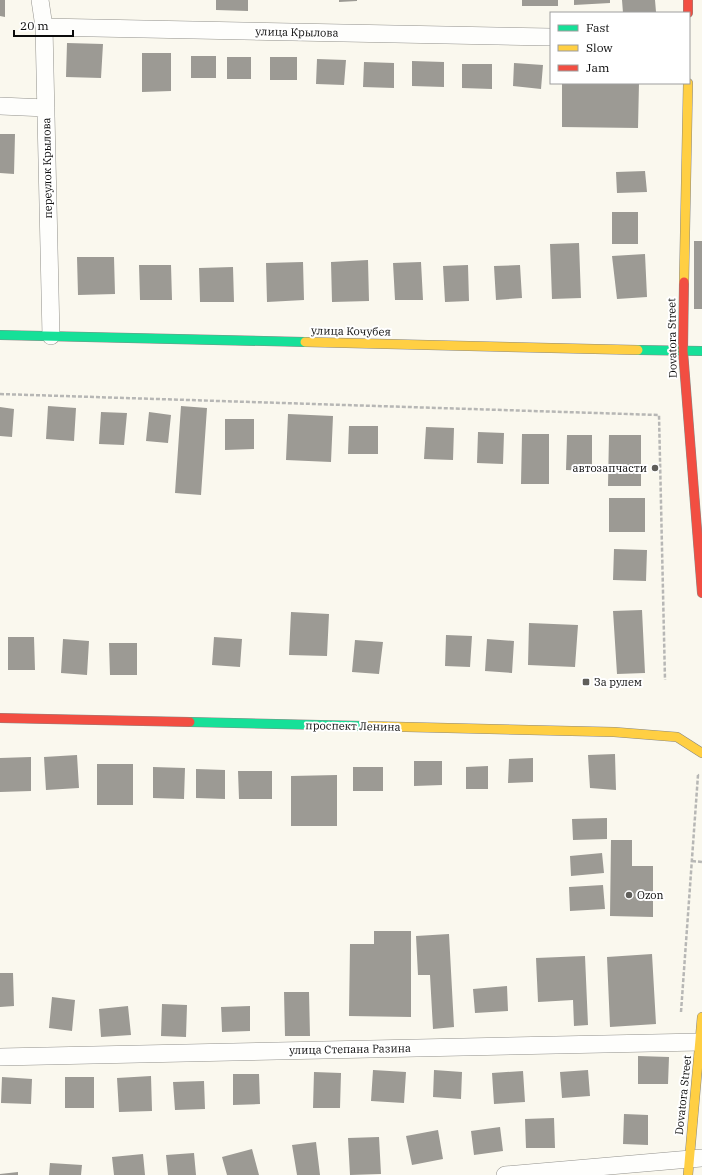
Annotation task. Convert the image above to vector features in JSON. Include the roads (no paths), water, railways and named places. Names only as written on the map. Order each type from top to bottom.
[{"type":"street","name":"переулок Крылова","points":[[40,0],[44,27],[51,336]]},
{"type":"street","name":"улица Крылова","points":[[44,27],[550,37]]},
{"type":"street","name":"Dovatora Street","points":[[688,84],[682,351],[702,593]]},
{"type":"street","points":[[0,106],[46,108]]},
{"type":"street","name":"улица Кочубея","points":[[0,334],[702,351]]},
{"type":"street","name":"проспект Ленина","points":[[0,718],[614,732],[677,737],[702,753]]},
{"type":"street","name":"Dovatora Street","points":[[693,1164],[702,1017]]},
{"type":"street","name":"улица Степана Разина","points":[[0,1057],[700,1042]]},
{"type":"street","points":[[505,1175],[693,1164]]},
{"type":"place","name":"автозапчасти","points":[[655,468]]},
{"type":"place","name":"За рулем","points":[[586,682]]},
{"type":"place","name":"Ozon","points":[[629,895]]}]
